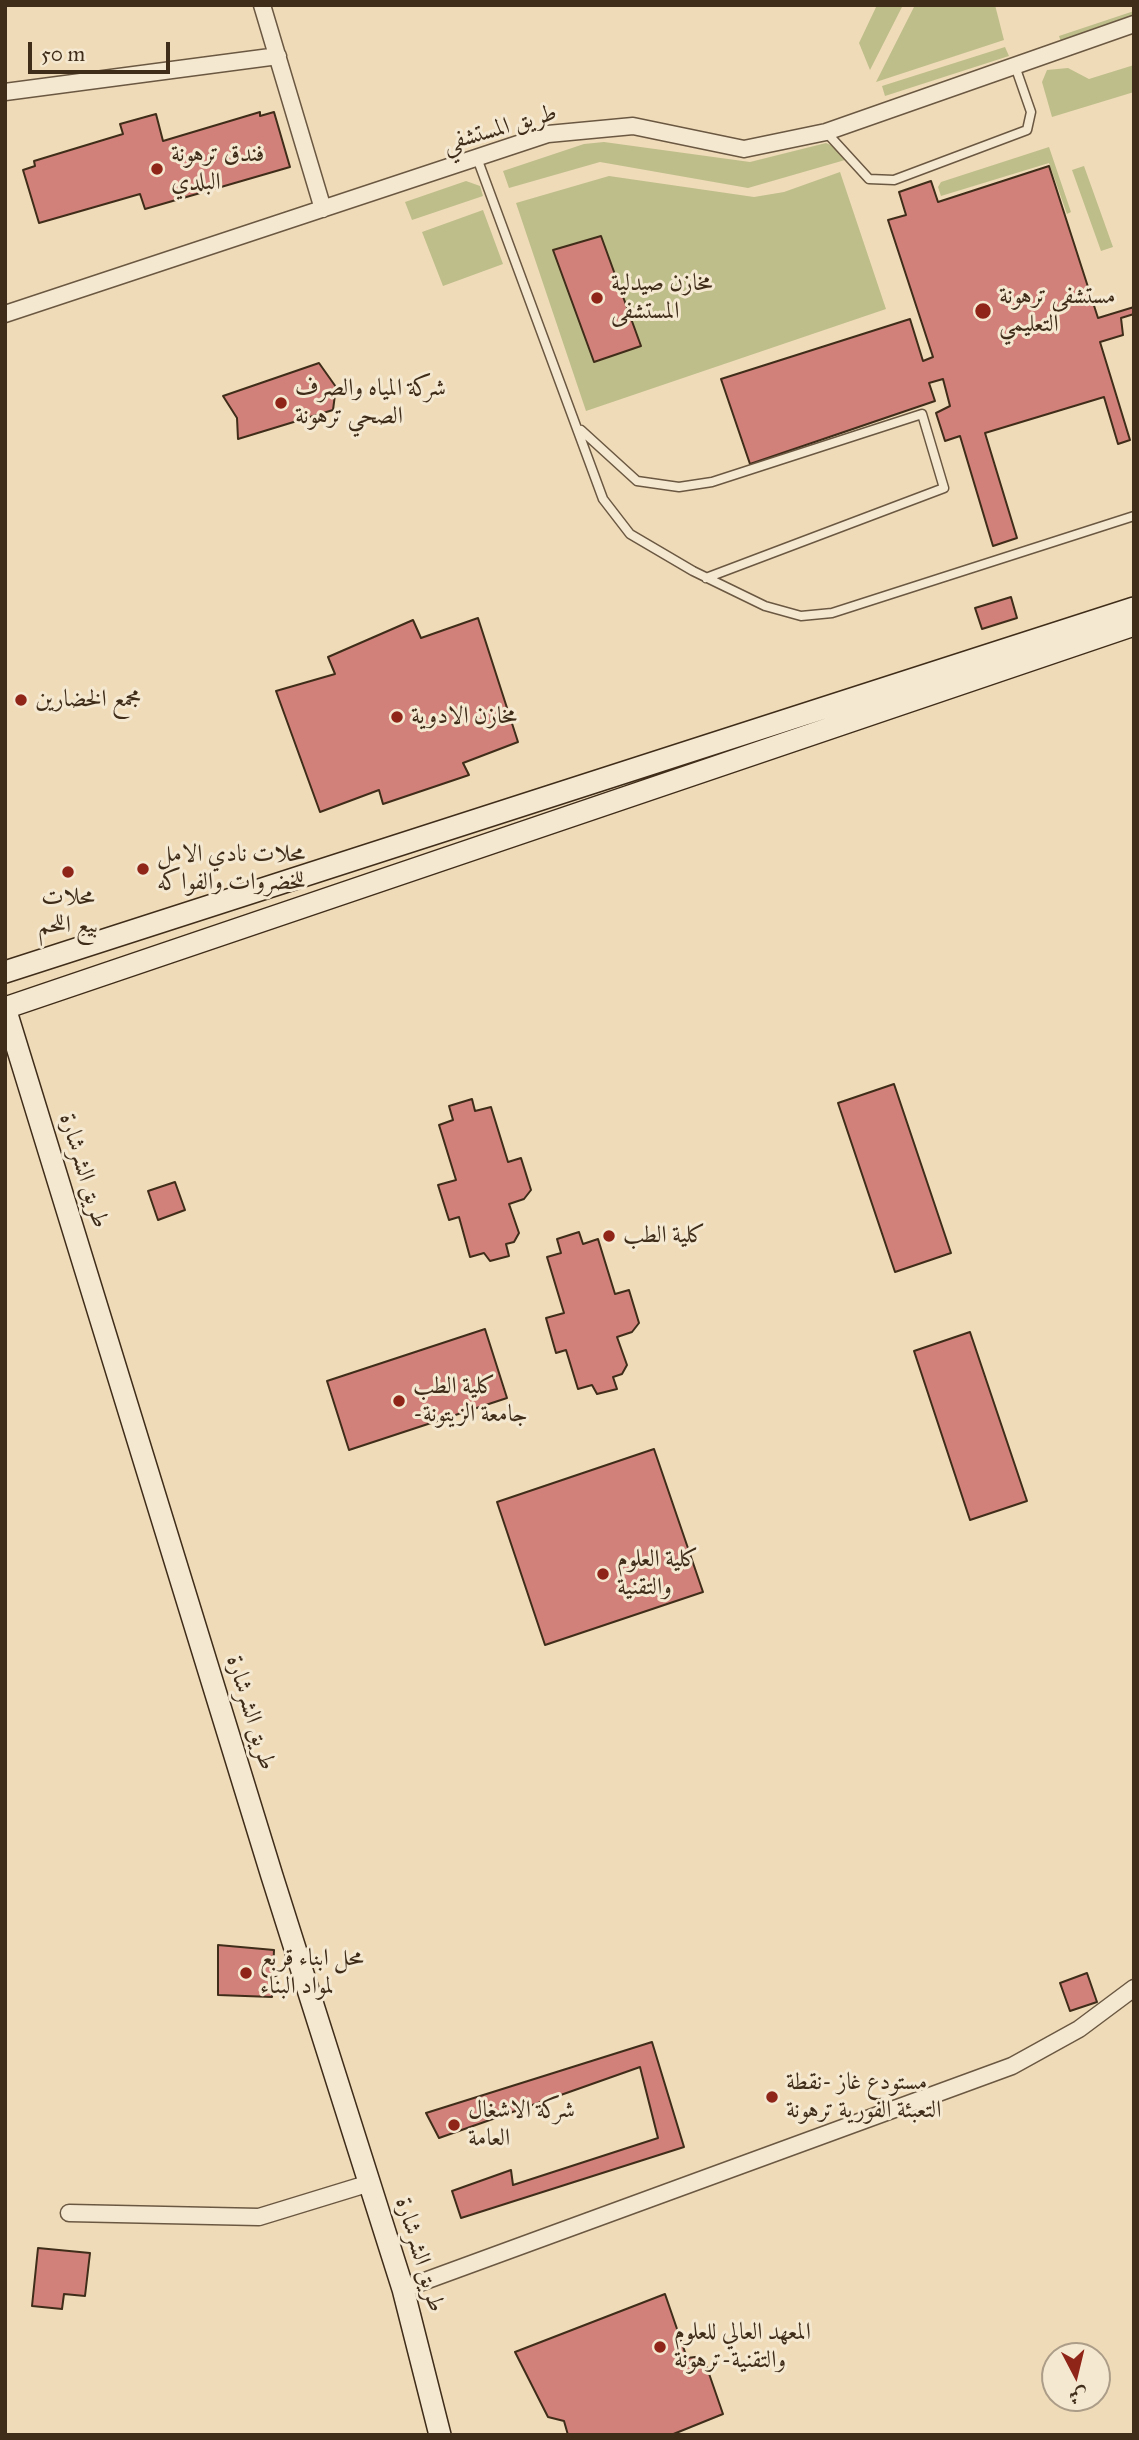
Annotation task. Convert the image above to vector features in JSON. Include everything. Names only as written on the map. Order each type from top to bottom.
[{"type":"street","points":[[262,5],[323,209]]},
{"type":"street","name":"طريق المستشفي","points":[[5,314],[548,134],[633,126],[744,149],[826,132],[1134,24]]},
{"type":"street","points":[[5,92],[278,55]]},
{"type":"street","points":[[5,972],[1134,608]]},
{"type":"street","points":[[5,1008],[1134,625]]},
{"type":"street","name":"طريق الشرشارة","points":[[5,1008],[403,2289],[440,2435]]},
{"type":"street","points":[[403,2289],[1012,2066],[1079,2029],[1134,1988]]},
{"type":"street","points":[[69,2213],[259,2217],[370,2183]]},
{"type":"lane","points":[[826,132],[869,178],[894,180],[1027,130],[1031,112],[1015,66]]},
{"type":"lane","points":[[477,158],[603,499],[631,534],[706,578],[765,606],[801,616],[832,613],[1134,516]]},
{"type":"lane","points":[[579,428],[637,481],[680,487],[712,482],[922,414],[944,488],[706,578]]},
{"type":"green space","points":[[877,5],[903,5],[870,70],[859,43]]},
{"type":"green space","points":[[915,5],[995,5],[1004,40],[876,82]]},
{"type":"green space","points":[[1134,11],[1134,21],[1062,45],[1059,36]]},
{"type":"green space","points":[[1005,47],[1009,56],[885,96],[882,86]]},
{"type":"green space","points":[[1134,65],[1134,92],[1052,117],[1042,82],[1047,70],[1068,68],[1089,79]]},
{"type":"green space","points":[[604,142],[750,162],[826,143],[835,147],[845,160],[748,188],[600,162],[509,188],[503,171],[584,144]]},
{"type":"green space","points":[[1049,147],[1071,212],[1067,214],[1049,163],[941,196],[938,187],[941,182]]},
{"type":"green space","points":[[1084,166],[1113,247],[1101,251],[1072,170]]},
{"type":"green space","points":[[840,172],[886,309],[586,411],[516,203],[609,176],[754,197],[784,192]]},
{"type":"green space","points":[[466,181],[480,186],[483,196],[412,220],[405,202]]},
{"type":"green space","points":[[483,210],[503,264],[443,286],[422,232]]},
{"type":"building","name":"فندق ترهونة البلدي","points":[[260,112],[260,116],[274,112],[290,167],[145,209],[140,194],[39,223],[23,170],[35,166],[34,161],[123,134],[120,124],[156,114],[163,141]]},
{"type":"building","name":"مستشفى ترهونة التعليمي","points":[[1049,166],[1098,318],[1134,307],[1134,314],[1121,318],[1123,335],[1100,342],[1130,440],[1118,444],[1104,397],[985,433],[1017,538],[993,546],[960,436],[945,441],[936,413],[950,406],[943,379],[929,383],[935,401],[750,464],[721,379],[910,319],[923,361],[933,357],[888,220],[906,215],[899,192],[931,181],[938,202]]},
{"type":"building","name":"مخازن صيدلية المستشفى","points":[[601,236],[641,346],[594,362],[553,250]]},
{"type":"building","name":"شركة المياه والصرف الصحي ترهونة","points":[[319,363],[336,387],[333,410],[238,439],[237,418],[223,396]]},
{"type":"building","points":[[1011,597],[1017,618],[982,629],[975,608]]},
{"type":"building","name":"مخازن الادوية","points":[[478,618],[518,742],[463,763],[469,775],[383,804],[379,790],[320,812],[276,691],[335,674],[328,657],[413,620],[421,638]]},
{"type":"building","points":[[894,1084],[951,1253],[895,1272],[838,1103]]},
{"type":"building","points":[[472,1099],[475,1111],[491,1107],[508,1162],[521,1158],[531,1190],[524,1199],[509,1204],[519,1233],[514,1242],[506,1244],[509,1256],[490,1261],[484,1253],[470,1257],[459,1217],[449,1220],[438,1185],[456,1180],[439,1125],[453,1120],[449,1106]]},
{"type":"building","points":[[175,1182],[185,1210],[158,1220],[148,1191]]},
{"type":"building","points":[[579,1232],[583,1244],[598,1239],[615,1294],[629,1290],[639,1323],[632,1332],[617,1337],[627,1365],[622,1374],[613,1377],[617,1389],[597,1394],[592,1385],[578,1389],[566,1350],[556,1353],[546,1318],[564,1313],[547,1257],[561,1253],[557,1239]]},
{"type":"building","points":[[485,1329],[507,1398],[349,1450],[327,1381]]},
{"type":"building","points":[[970,1332],[1027,1501],[970,1520],[914,1351]]},
{"type":"building","points":[[654,1449],[703,1592],[545,1645],[497,1502]]},
{"type":"building","name":"محل ابناء قربع لمواد البناء","points":[[218,1945],[274,1950],[272,1997],[218,1995]]},
{"type":"building","points":[[1087,1973],[1097,2002],[1070,2011],[1060,1983]]},
{"type":"building","name":"شركة الاشغال العامة","points":[[652,2042],[684,2147],[461,2218],[452,2191],[511,2170],[513,2185],[658,2138],[640,2067],[439,2138],[426,2113]]},
{"type":"building","points":[[38,2248],[90,2253],[85,2296],[64,2294],[62,2309],[32,2306]]},
{"type":"building","name":"المعهد العالي للعلوم والتقنية-ترهونة","points":[[665,2294],[687,2358],[695,2357],[706,2365],[723,2414],[671,2435],[568,2435],[564,2421],[548,2417],[515,2352]]},
{"type":"place","name":"فندق ترهونة البلدي","points":[[157,169]]},
{"type":"place","name":"مخازن صيدلية المستشفى","points":[[597,298]]},
{"type":"place","name":"مستشفى ترهونة التعليمي","points":[[983,311]]},
{"type":"place","name":"شركة المياه والصرف الصحي ترهونة","points":[[281,403]]},
{"type":"place","name":"مجمع الخضارين","points":[[21,700]]},
{"type":"place","name":"مخازن الادوية","points":[[397,717]]},
{"type":"place","name":"محلات نادي الامل للخضروات والفواكه","points":[[143,869]]},
{"type":"place","name":"محلات بيع اللحم","points":[[68,872]]},
{"type":"place","name":"كلية الطب","points":[[609,1236]]},
{"type":"place","name":"كلية الطب -جامعة الزيتونة","points":[[399,1401]]},
{"type":"place","name":"كلية العلوم والتقنية","points":[[603,1574]]},
{"type":"place","name":"محل ابناء قربع لمواد البناء","points":[[246,1973]]},
{"type":"place","name":"مستودع غاز -نقطة التعبئة الفورية ترهونة","points":[[772,2097]]},
{"type":"place","name":"شركة الاشغال العامة","points":[[454,2125]]},
{"type":"place","name":"المعهد العالي للعلوم والتقنية-ترهونة","points":[[660,2347]]}]
